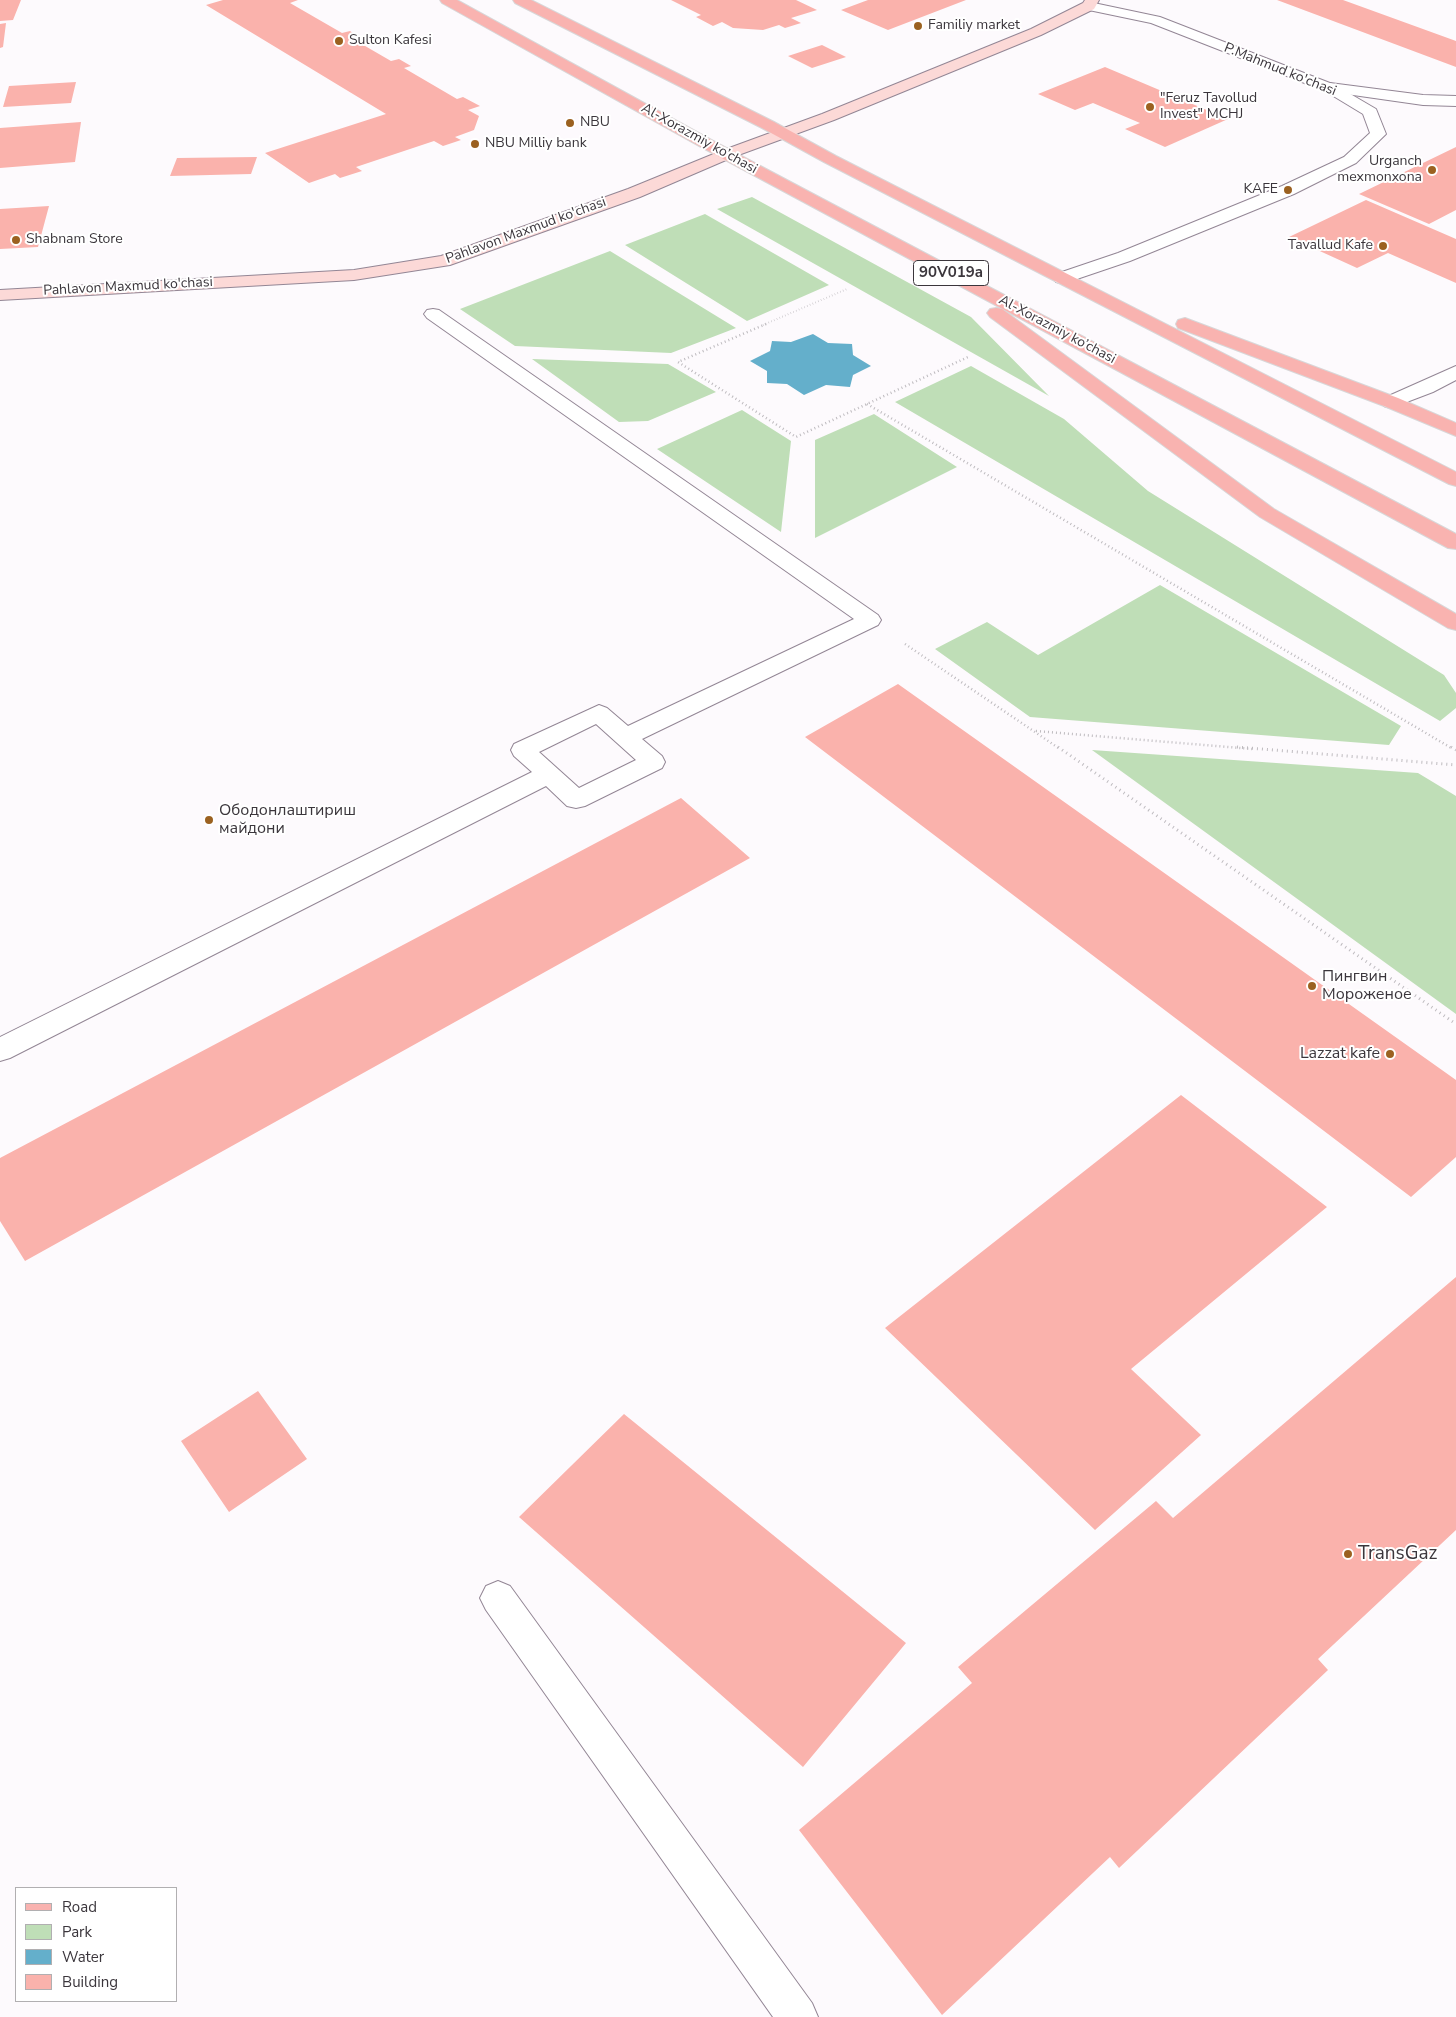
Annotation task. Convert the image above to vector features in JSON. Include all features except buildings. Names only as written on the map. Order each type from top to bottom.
[{"type":"main road","name":"Al-Xorazmiy ko’chasi","points":[[448,0],[726,154],[1456,543]]},
{"type":"main road","name":"90V019a","points":[[520,0],[768,125],[782,134],[1456,480]]},
{"type":"main road","name":"P.Mahmud ko'chasi","points":[[828,117],[1036,32],[1091,3]]},
{"type":"main road","name":"Pahlavon Maxmud ko'chasi","points":[[0,295],[354,275],[444,261],[634,193],[726,154],[828,117]]},
{"type":"main road","points":[[918,256],[1267,512],[1456,623]]},
{"type":"main road","points":[[1062,278],[1390,402],[1456,430]]},
{"type":"street","name":"P.Mahmud ko'chasi","points":[[1062,278],[1124,257],[1279,194],[1350,160],[1378,134],[1370,112],[1330,88],[1155,20],[1091,3]]},
{"type":"street","points":[[1330,88],[1423,100],[1456,101]]},
{"type":"street","points":[[432,314],[870,620],[625,737]]},
{"type":"street","points":[[1390,402],[1426,388],[1456,372]]},
{"type":"street","points":[[599,714],[625,737],[653,762],[576,800],[523,750],[599,714]]},
{"type":"street","points":[[0,1050],[549,774]]},
{"type":"street","points":[[498,1598],[798,2017]]},
{"type":"path","points":[[847,289],[678,362],[796,437],[968,357]]},
{"type":"path","points":[[868,404],[1456,750]]},
{"type":"path","points":[[870,620],[1035,731],[1456,1024]]},
{"type":"path","points":[[1035,731],[1456,765]]},
{"type":"green space","points":[[752,197],[971,317],[1049,396],[717,209]]},
{"type":"green space","points":[[705,214],[829,285],[747,321],[625,245]]},
{"type":"green space","points":[[610,251],[736,328],[671,353],[515,346],[460,309]]},
{"type":"green space","points":[[532,359],[668,364],[716,392],[648,421],[619,422]]},
{"type":"green space","points":[[971,366],[1064,419],[1148,491],[1444,675],[1456,693],[1456,708],[1440,721],[895,402]]},
{"type":"green space","points":[[742,410],[791,441],[781,532],[657,449]]},
{"type":"green space","points":[[874,414],[957,467],[815,538],[815,440]]},
{"type":"green space","points":[[1160,585],[1401,726],[1389,745],[1030,717],[935,649],[987,622],[1038,655]]},
{"type":"green space","points":[[1092,750],[1418,773],[1456,796],[1456,1014]]},
{"type":"water","points":[[813,334],[828,343],[852,344],[853,355],[871,366],[853,375],[850,387],[826,385],[804,395],[787,384],[767,383],[767,371],[750,361],[770,351],[772,341],[791,342]]},
{"type":"place","name":"Familiy market","points":[[918,26]]},
{"type":"place","name":"Sulton Kafesi","points":[[339,41]]},
{"type":"place","name":"\"Feruz Tavollud Invest\" MCHJ","points":[[1150,107]]},
{"type":"place","name":"NBU","points":[[570,123]]},
{"type":"place","name":"NBU Milliy bank","points":[[475,144]]},
{"type":"place","name":"Urganch mexmonxona","points":[[1432,170]]},
{"type":"place","name":"KAFE","points":[[1288,190]]},
{"type":"place","name":"Shabnam Store","points":[[16,240]]},
{"type":"place","name":"Tavallud Kafe","points":[[1383,246]]},
{"type":"place","name":"Ободонлаштириш майдони","points":[[209,820]]},
{"type":"place","name":"Пингвин Мороженое","points":[[1312,986]]},
{"type":"place","name":"Lazzat kafe","points":[[1390,1054]]},
{"type":"place","name":"TransGaz","points":[[1348,1554]]}]
